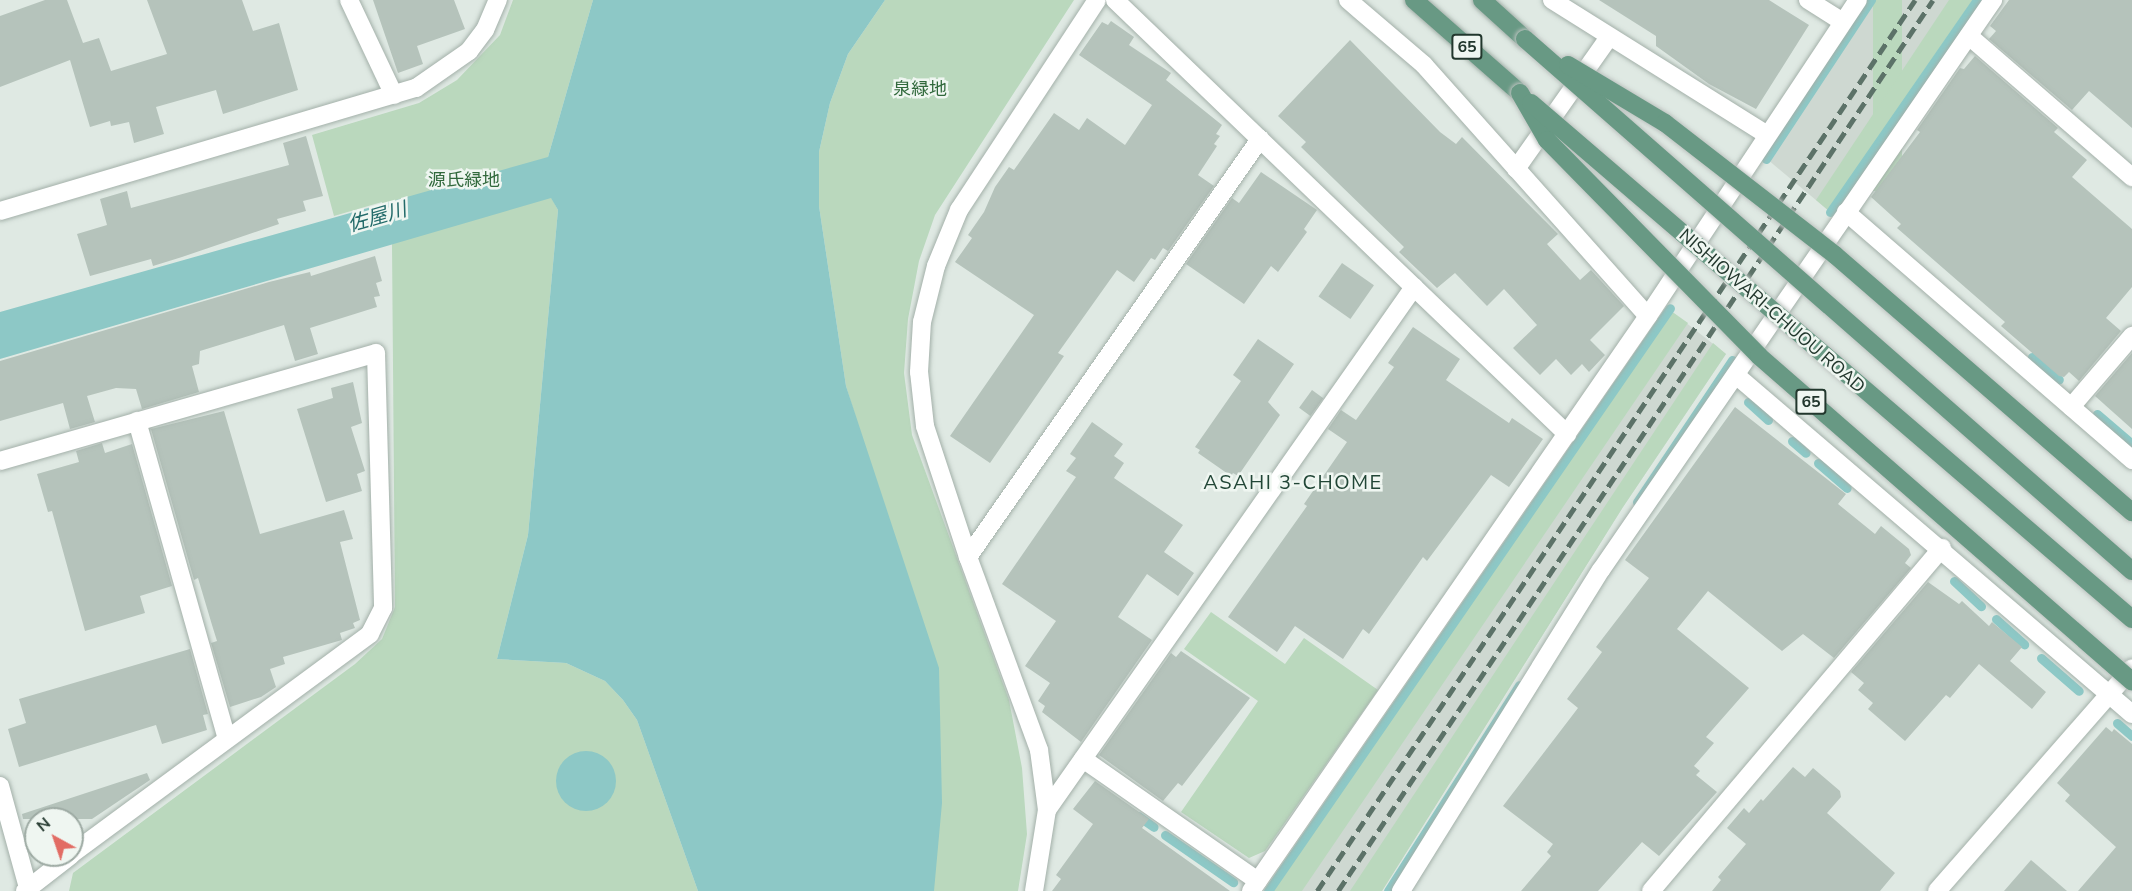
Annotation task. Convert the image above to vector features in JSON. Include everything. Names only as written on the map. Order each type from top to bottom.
[{"type":"main road","name":"NISHIOWARI-CHUOU ROAD","points":[[1414,0],[2132,619]]},
{"type":"main road","name":"65","points":[[1482,0],[2132,571]]},
{"type":"main road","name":"65","points":[[1525,39],[1665,123],[1835,255],[2132,512]]},
{"type":"main road","name":"65","points":[[1520,93],[1547,140],[1759,356],[2132,681]]},
{"type":"street","points":[[349,0],[394,95]]},
{"type":"street","points":[[0,211],[416,88],[448,70],[469,51],[485,30],[498,0]]},
{"type":"street","points":[[1034,891],[1047,810],[1039,750],[968,557],[925,426],[919,372],[922,322],[936,266],[959,210],[1097,0]]},
{"type":"street","points":[[1115,0],[1567,434]]},
{"type":"street","points":[[1348,0],[1424,65],[1648,316]]},
{"type":"street","points":[[1552,0],[1767,135]]},
{"type":"street","points":[[1808,0],[1843,22]]},
{"type":"street","points":[[1083,759],[1254,886],[1648,316],[1857,0]]},
{"type":"street","points":[[1401,891],[1601,570],[1737,376],[1846,212],[1994,0]]},
{"type":"street","points":[[1969,36],[2132,177]]},
{"type":"street","points":[[1516,169],[1609,37]]},
{"type":"street","points":[[968,557],[1260,139]]},
{"type":"street","points":[[1846,212],[2132,460]]},
{"type":"street","points":[[1047,810],[1414,287]]},
{"type":"street","points":[[2071,407],[2132,336]]},
{"type":"street","points":[[0,461],[376,352],[383,608],[370,634],[84,846]]},
{"type":"street","points":[[1737,376],[1942,548],[2132,714]]},
{"type":"street","points":[[137,421],[227,740]]},
{"type":"street","points":[[1651,891],[1942,548]]},
{"type":"street","points":[[1936,891],[2132,668]]},
{"type":"street","points":[[0,786],[27,890],[57,867]]},
{"type":"shaded area","points":[[1873,0],[1976,0],[1829,211],[1767,159]]},
{"type":"shaded area","points":[[1671,311],[1726,354],[1623,507],[1382,891],[1272,891]]},
{"type":"green space","name":"源氏緑地","points":[[513,0],[593,0],[548,157],[551,197],[558,210],[528,535],[497,659],[566,663],[605,681],[623,700],[637,720],[698,891],[69,891],[73,873],[355,664],[382,639],[395,607],[392,245],[382,202],[334,216],[312,135],[419,103],[457,80],[500,35]]},
{"type":"green space","name":"泉緑地","points":[[885,0],[1074,0],[935,215],[919,261],[908,319],[904,373],[912,435],[1009,700],[1022,768],[1027,834],[1018,891],[934,891],[875,481],[846,386],[819,206],[819,152],[830,103],[848,54]]},
{"type":"green space","points":[[1873,0],[1902,0],[1902,191],[1873,191]]},
{"type":"green space","points":[[1949,0],[1976,0],[1829,211],[1816,200]]},
{"type":"green space","points":[[1671,311],[1688,323],[1302,891],[1272,891]]},
{"type":"green space","points":[[1713,343],[1726,354],[1623,507],[1382,891],[1350,891]]},
{"type":"green space","points":[[1211,612],[1285,664],[1304,638],[1378,690],[1265,851],[1249,858],[1181,812],[1258,701],[1184,649]]},
{"type":"water","name":"佐屋川","points":[[593,0],[885,0],[848,54],[830,103],[819,152],[819,206],[846,386],[939,668],[942,803],[934,891],[698,891],[637,720],[623,700],[605,681],[566,663],[497,659],[528,535],[558,210],[551,198],[0,359],[0,312],[548,157]]},
{"type":"water","points":[[586,751],[603,756],[611,764],[616,781],[611,798],[603,806],[586,811],[569,806],[561,798],[556,781],[561,764],[569,756]]},
{"type":"building","points":[[45,0],[67,0],[83,43],[99,38],[111,71],[167,54],[147,0],[242,0],[253,31],[279,23],[298,90],[223,114],[216,90],[156,107],[164,134],[134,143],[129,122],[111,126],[110,121],[90,127],[70,60],[0,87],[0,16]]},
{"type":"building","points":[[373,0],[454,0],[465,29],[417,46],[423,64],[398,73]]},
{"type":"building","points":[[1599,0],[1769,0],[1809,25],[1756,109],[1709,84],[1656,46],[1656,36]]},
{"type":"building","points":[[2009,0],[2132,0],[2132,128],[2089,91],[2072,110],[1989,39],[1996,31],[1990,26]]},
{"type":"building","points":[[1111,21],[1134,37],[1129,45],[1171,73],[1166,80],[1222,125],[1216,134],[1220,136],[1214,144],[1217,146],[1198,175],[1214,186],[1168,251],[1163,248],[1155,260],[1151,258],[1134,282],[1117,270],[1058,353],[1064,356],[990,463],[950,436],[1034,315],[955,262],[972,238],[968,235],[984,212],[995,187],[1009,167],[1014,170],[1054,113],[1079,130],[1087,118],[1125,145],[1152,105],[1079,55],[1102,22],[1108,25]]},
{"type":"building","points":[[1350,40],[1440,132],[1456,144],[1462,137],[1558,234],[1547,244],[1580,280],[1591,270],[1624,306],[1590,340],[1605,355],[1589,372],[1582,364],[1571,375],[1556,359],[1540,375],[1513,348],[1537,325],[1504,289],[1487,306],[1455,273],[1437,288],[1399,252],[1404,247],[1301,147],[1306,142],[1278,116]]},
{"type":"building","points":[[1975,56],[2058,128],[2054,132],[2087,160],[2072,177],[2132,229],[2132,287],[2106,318],[2121,331],[2079,381],[2069,372],[2064,377],[2059,376],[2001,326],[2005,322],[1897,228],[1901,224],[1871,197],[1920,132],[1917,130],[1960,68],[1964,69]]},
{"type":"building","points":[[306,136],[323,196],[303,201],[306,211],[277,219],[279,224],[153,266],[151,259],[90,276],[77,234],[107,225],[100,199],[127,191],[131,208],[289,165],[283,143]]},
{"type":"building","points":[[1261,172],[1317,210],[1304,229],[1307,232],[1278,272],[1271,266],[1244,304],[1186,264],[1232,198],[1239,203]]},
{"type":"building","points":[[375,256],[382,281],[376,283],[380,296],[374,297],[377,307],[310,328],[318,354],[295,361],[284,325],[200,351],[199,364],[192,366],[199,392],[142,409],[136,389],[116,388],[87,396],[95,422],[70,429],[63,403],[0,421],[0,361],[269,282],[310,272],[311,276]]},
{"type":"building","points":[[1342,263],[1374,285],[1350,319],[1318,297]]},
{"type":"building","points":[[1413,327],[1460,359],[1446,380],[1509,423],[1512,418],[1543,439],[1509,487],[1491,475],[1427,561],[1423,557],[1369,634],[1363,629],[1343,659],[1295,626],[1277,652],[1228,617],[1307,506],[1304,504],[1347,442],[1328,429],[1341,410],[1356,420],[1394,367],[1388,363]]},
{"type":"building","points":[[1258,339],[1294,364],[1268,402],[1280,415],[1238,476],[1233,473],[1231,476],[1198,453],[1200,450],[1195,447],[1241,381],[1233,375]]},
{"type":"building","points":[[2132,353],[2132,429],[2095,396]]},
{"type":"building","points":[[353,382],[362,423],[351,427],[365,471],[357,474],[362,491],[326,502],[297,409],[333,398],[331,388]]},
{"type":"building","points":[[1312,390],[1323,398],[1310,416],[1299,408]]},
{"type":"building","points":[[1735,407],[1846,494],[1838,504],[1875,534],[1881,526],[1909,549],[1911,555],[1905,563],[1911,568],[1834,658],[1803,634],[1782,651],[1708,591],[1677,629],[1749,688],[1706,737],[1714,743],[1694,766],[1700,771],[1696,775],[1717,792],[1659,856],[1642,842],[1598,891],[1521,891],[1551,856],[1547,852],[1553,844],[1503,806],[1578,708],[1567,699],[1602,652],[1596,647],[1649,578],[1625,560]]},
{"type":"building","points":[[224,411],[260,534],[344,510],[353,539],[340,542],[360,620],[353,623],[355,628],[340,633],[342,640],[283,657],[285,664],[270,669],[276,687],[261,697],[230,707],[211,643],[217,641],[198,578],[194,580],[151,429]]},
{"type":"building","points":[[1092,422],[1123,444],[1114,456],[1124,463],[1114,478],[1183,525],[1164,552],[1194,573],[1178,596],[1147,574],[1118,617],[1152,640],[1081,742],[1042,712],[1045,706],[1038,701],[1050,683],[1025,666],[1056,621],[1002,584],[1076,477],[1066,471],[1076,458],[1070,454]]},
{"type":"building","points":[[102,443],[105,453],[132,444],[172,586],[140,596],[145,613],[85,631],[52,511],[48,512],[37,474],[79,462],[76,451]]},
{"type":"building","points":[[1928,582],[1959,604],[1962,601],[1989,626],[1992,622],[2022,647],[2010,661],[2046,692],[2032,709],[1979,664],[1950,698],[1946,695],[1905,741],[1868,709],[1873,703],[1858,690],[1864,683],[1851,672]]},
{"type":"building","points":[[190,649],[208,714],[203,715],[207,730],[162,744],[156,725],[19,767],[8,729],[26,723],[19,699]]},
{"type":"building","points":[[1181,651],[1250,698],[1182,786],[1178,783],[1163,801],[1099,755],[1171,653],[1176,657]]},
{"type":"building","points":[[2106,727],[2112,732],[2114,729],[2132,744],[2132,891],[2078,891],[2116,847],[2065,801],[2070,795],[2057,783]]},
{"type":"building","points":[[1793,767],[1805,777],[1813,768],[1840,791],[1841,797],[1827,813],[1895,873],[1880,891],[1712,891],[1721,880],[1718,877],[1746,844],[1727,828],[1744,808],[1749,813],[1761,799],[1763,801]]},
{"type":"building","points":[[147,773],[150,780],[92,819],[84,819],[84,807],[43,807]]},
{"type":"building","points":[[1095,781],[1149,819],[1142,828],[1230,891],[1052,891],[1061,879],[1056,875],[1093,824],[1073,809]]},
{"type":"building","points":[[2031,860],[2067,891],[2004,891]]},
{"type":"waterway","points":[[1766,159],[1871,0]]},
{"type":"waterway","points":[[1830,212],[1977,0]]},
{"type":"waterway","points":[[1268,891],[1670,308]]},
{"type":"waterway","points":[[2032,357],[2059,380]]},
{"type":"waterway","points":[[1637,502],[1732,360]]},
{"type":"waterway","points":[[1748,402],[1768,420]]},
{"type":"waterway","points":[[2097,414],[2131,443]]},
{"type":"waterway","points":[[1792,441],[1806,453]]},
{"type":"waterway","points":[[1818,463],[1847,488]]},
{"type":"waterway","points":[[1954,581],[1981,606]]},
{"type":"waterway","points":[[1996,619],[2024,644]]},
{"type":"waterway","points":[[2041,658],[2079,691]]},
{"type":"waterway","points":[[1388,891],[1519,685]]},
{"type":"waterway","points":[[2117,723],[2132,736]]},
{"type":"waterway","points":[[1138,816],[1154,827]]},
{"type":"waterway","points":[[1165,835],[1233,882]]},
{"type":"railway","points":[[1317,891],[1915,0]]},
{"type":"railway","points":[[1338,891],[1933,0]]},
{"type":"district","name":"ASAHI 3-CHOME","points":[[1293,482]]}]
